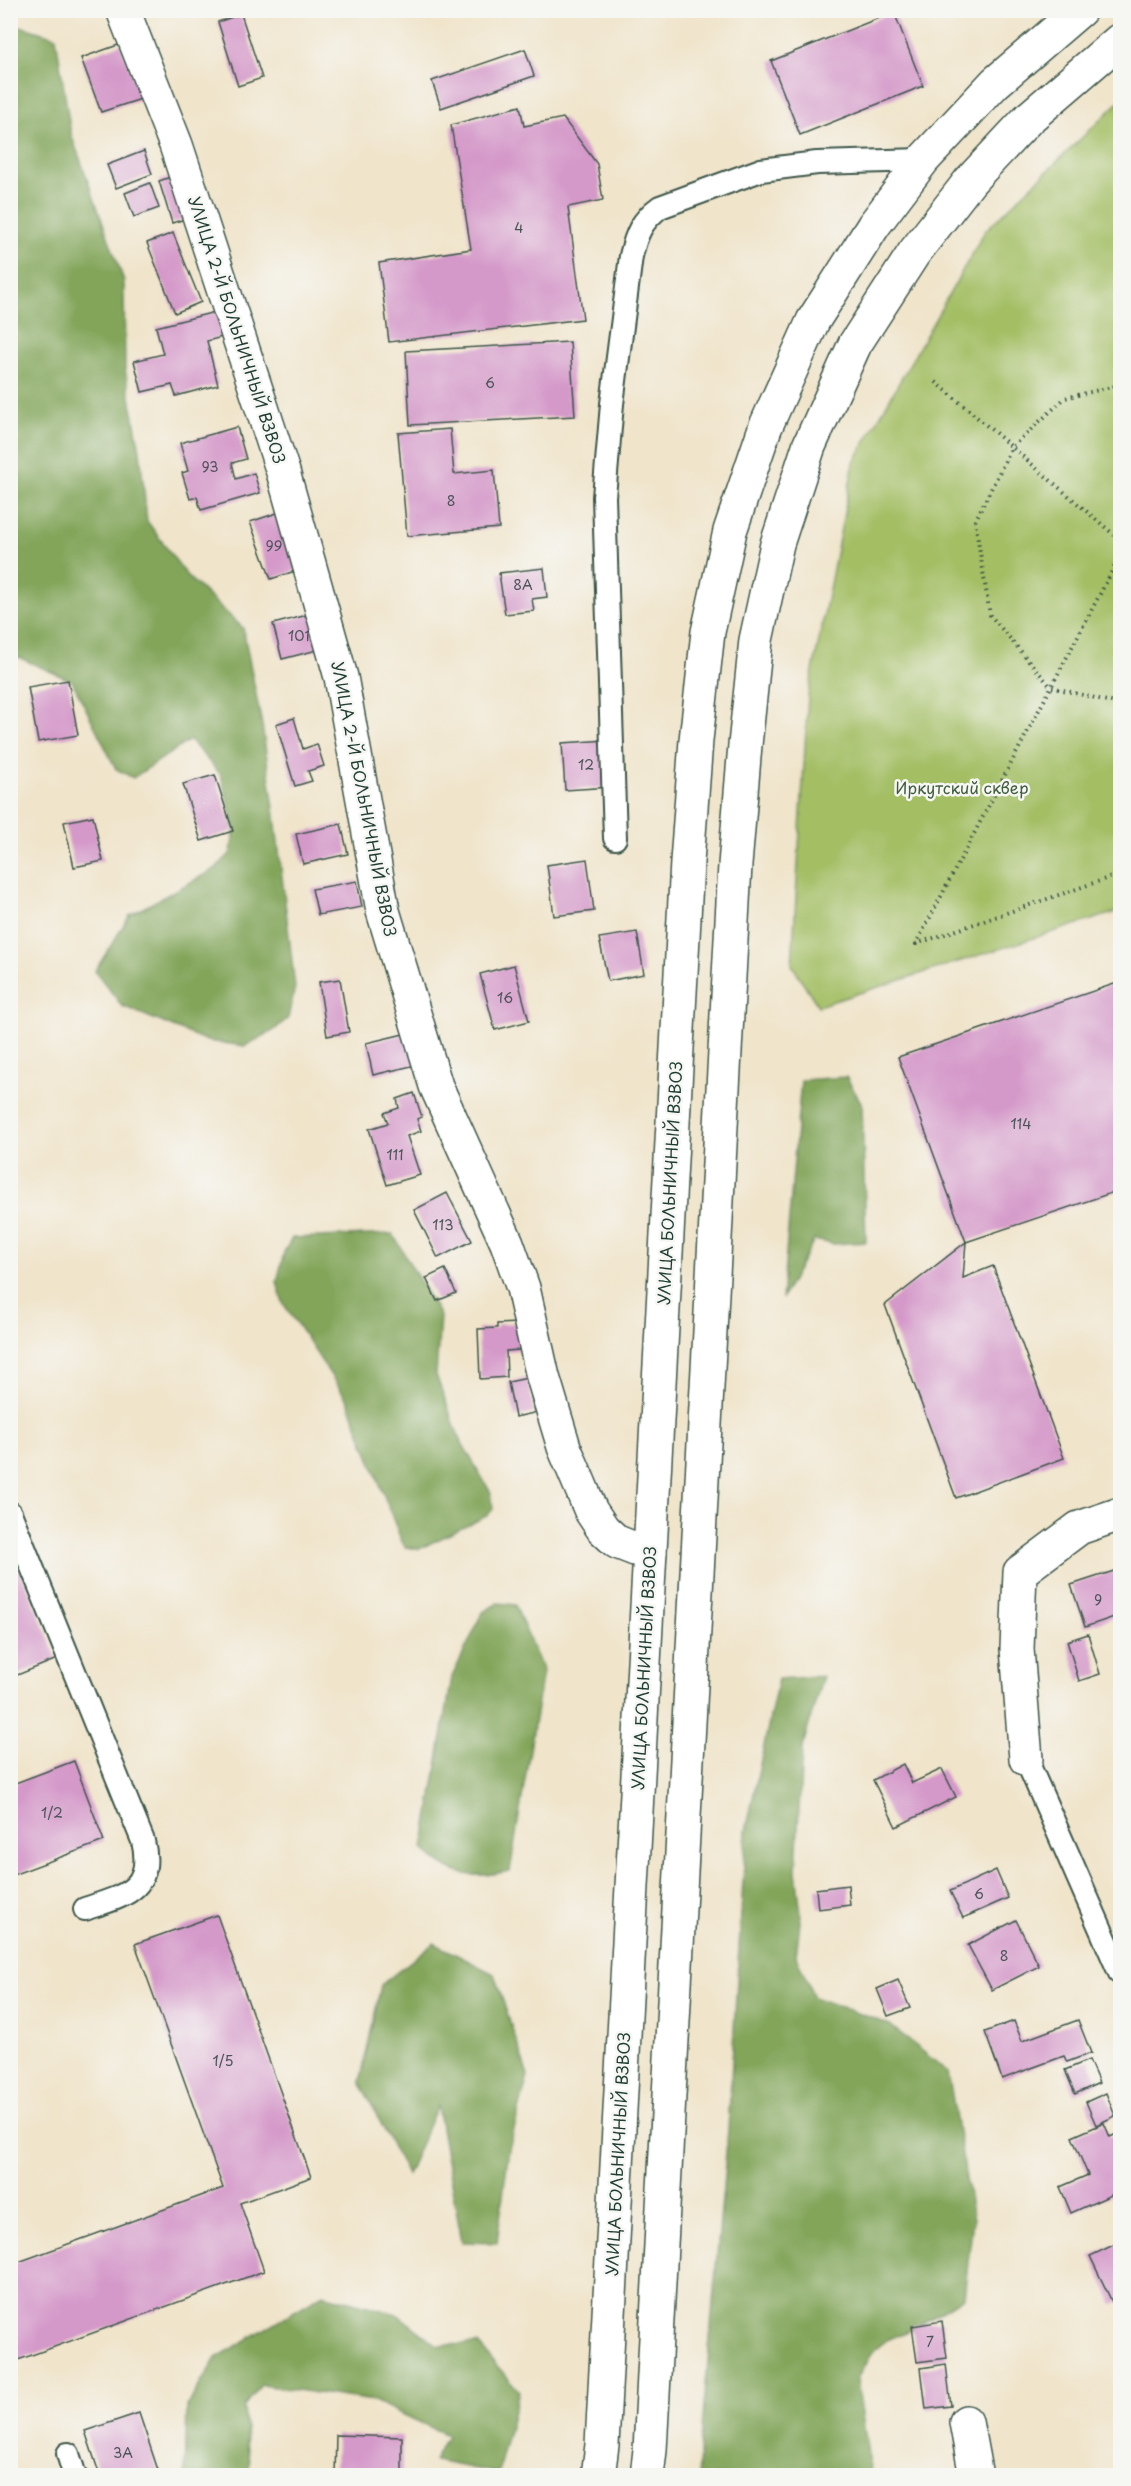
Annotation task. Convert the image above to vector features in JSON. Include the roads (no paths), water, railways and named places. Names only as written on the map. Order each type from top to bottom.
[{"type":"main road","name":"УЛИЦА 2-Й БОЛЬНИЧНЫЙ ВЗВОЗ","points":[[123,10],[176,144],[283,472],[341,677],[383,911],[436,1086],[507,1243],[523,1288],[543,1377],[564,1447],[591,1511],[603,1529],[617,1542],[650,1552]]},
{"type":"main road","name":"УЛИЦА БОЛЬНИЧНЫЙ ВЗВОЗ","points":[[598,2475],[603,2433],[687,862],[696,740],[708,632],[730,531],[765,429],[808,332],[874,225],[923,160],[995,83],[1080,10]]},
{"type":"main road","points":[[647,2475],[652,2426],[735,865],[756,639],[777,544],[809,446],[855,344],[914,253],[970,181],[1029,118],[1120,40]]},
{"type":"main road","points":[[1026,1759],[1017,1649],[1020,1572],[1079,1528],[1120,1514]]},
{"type":"main road","points":[[966,2422],[976,2475]]},
{"type":"lane","points":[[615,838],[604,497],[614,393],[635,236],[646,217],[660,207],[761,170],[817,163],[923,160]]},
{"type":"lane","points":[[10,1513],[143,1841],[147,1856],[139,1883],[131,1892],[85,1909]]},
{"type":"lane","points":[[1026,1759],[1120,1973]]},
{"type":"park label","name":"Иркутский сквер","points":[[962,788]]}]
